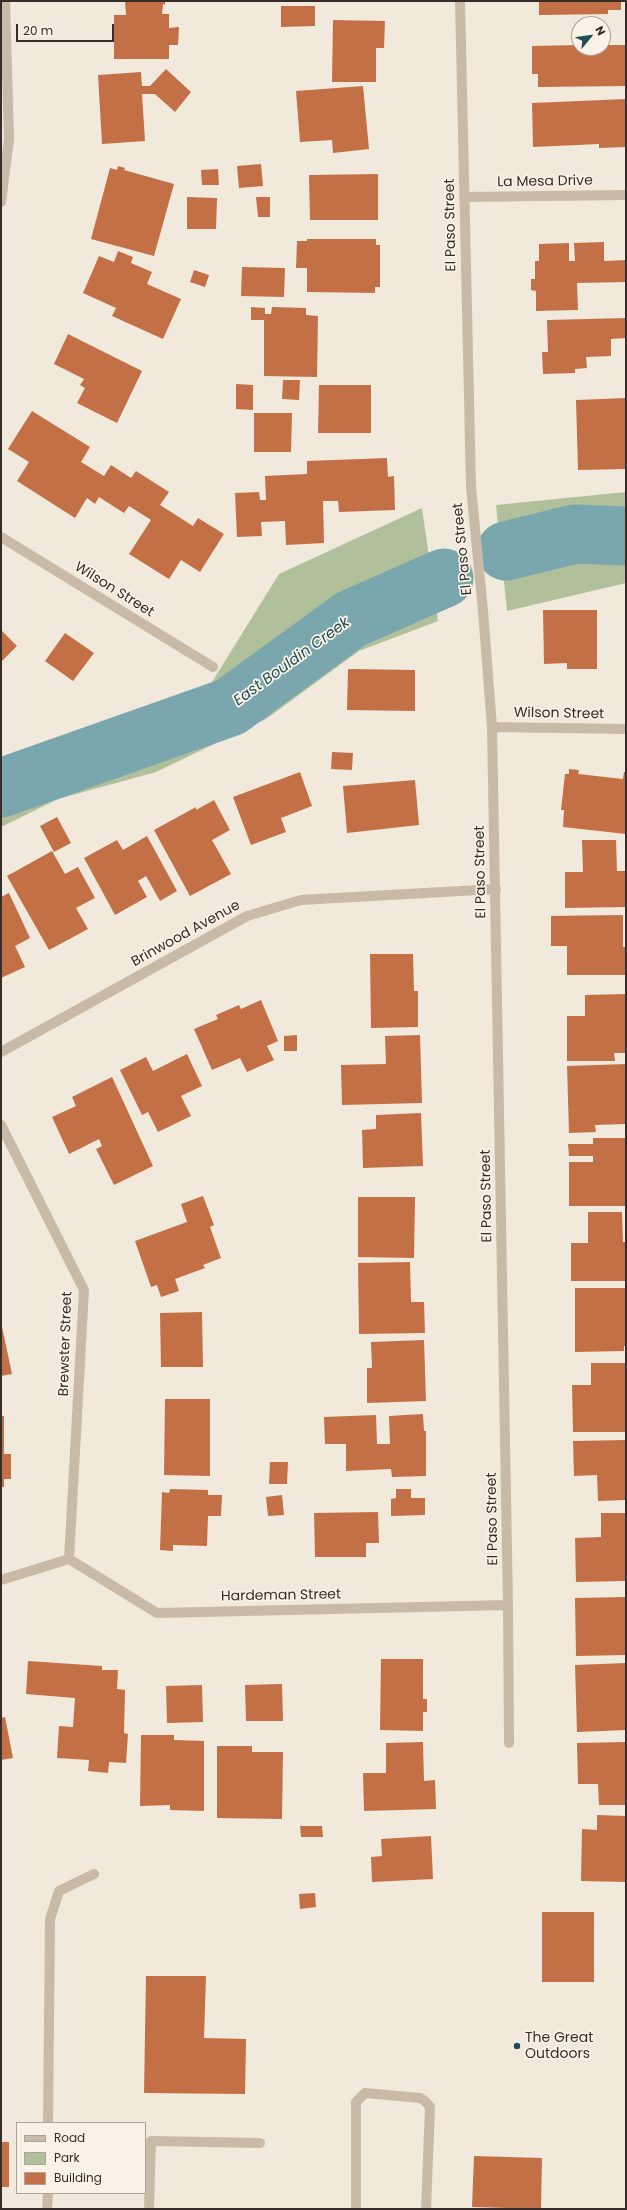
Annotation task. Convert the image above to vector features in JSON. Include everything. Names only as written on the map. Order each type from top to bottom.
[{"type":"street","points":[[1,202],[9,139],[5,1]]},
{"type":"street","name":"El Paso Street","points":[[460,1],[470,487],[483,611],[492,727],[508,1605],[509,1743]]},
{"type":"street","name":"La Mesa Drive","points":[[464,197],[626,195]]},
{"type":"street","name":"Wilson Street","points":[[1,537],[212,667]]},
{"type":"street","name":"Wilson Street","points":[[492,727],[626,729]]},
{"type":"street","name":"Brinwood Avenue","points":[[1,1052],[247,916],[301,900],[496,889]]},
{"type":"street","name":"Brewster Street","points":[[1,1125],[84,1290],[69,1559]]},
{"type":"street","points":[[1,1580],[69,1559]]},
{"type":"street","name":"Hardeman Street","points":[[69,1559],[157,1613],[508,1605]]},
{"type":"street","points":[[48,2122],[50,1919],[59,1891],[94,1874]]},
{"type":"street","points":[[356,2209],[356,2102],[365,2093],[420,2098],[425,2101],[430,2108],[426,2209]]},
{"type":"street","points":[[149,2209],[148,2141],[260,2143]]},
{"type":"street","points":[[48,2194],[48,2209]]},
{"type":"green space","points":[[626,492],[626,583],[507,611],[496,505]]},
{"type":"green space","points":[[422,508],[438,621],[359,651],[266,719],[156,772],[58,799],[1,827],[1,760],[207,690],[279,574]]},
{"type":"building","points":[[125,1],[165,1],[165,5],[163,4],[162,14],[169,14],[169,28],[179,27],[178,45],[169,45],[169,59],[114,59],[114,15],[126,15]]},
{"type":"building","points":[[539,1],[621,1],[621,10],[608,10],[608,14],[539,15]]},
{"type":"building","points":[[281,6],[315,6],[315,26],[281,27]]},
{"type":"building","points":[[333,20],[385,21],[384,48],[376,48],[376,82],[332,82]]},
{"type":"building","points":[[571,45],[571,56],[611,56],[611,45],[626,45],[626,86],[538,87],[538,74],[532,74],[532,46]]},
{"type":"building","points":[[166,69],[191,92],[175,112],[155,94],[142,94],[145,141],[102,144],[98,75],[141,72],[142,86],[150,86]]},
{"type":"building","points":[[363,86],[369,149],[333,153],[332,140],[300,142],[296,91]]},
{"type":"building","points":[[626,99],[626,147],[599,148],[599,144],[533,147],[532,103]]},
{"type":"building","points":[[261,164],[263,186],[239,188],[237,166]]},
{"type":"building","points":[[118,166],[125,168],[124,170],[174,184],[154,256],[91,239],[110,168],[117,170]]},
{"type":"building","points":[[218,169],[219,185],[202,185],[201,170]]},
{"type":"building","points":[[378,174],[378,220],[310,220],[309,175]]},
{"type":"building","points":[[187,197],[217,198],[216,229],[187,229]]},
{"type":"building","points":[[256,197],[270,197],[270,217],[258,217]]},
{"type":"building","points":[[307,239],[376,239],[376,245],[380,245],[380,287],[375,287],[375,293],[307,292],[307,268],[296,268],[297,241],[307,241]]},
{"type":"building","points":[[604,242],[604,261],[626,260],[626,282],[577,283],[578,310],[536,311],[536,291],[531,290],[531,279],[535,279],[535,261],[539,261],[539,244],[569,243],[569,261],[575,261],[574,243]]},
{"type":"building","points":[[118,251],[133,257],[131,263],[152,272],[147,284],[181,299],[163,339],[112,316],[116,308],[83,293],[99,256],[114,262]]},
{"type":"building","points":[[242,267],[285,268],[284,297],[241,296]]},
{"type":"building","points":[[194,270],[209,275],[205,287],[190,282]]},
{"type":"building","points":[[251,307],[265,308],[265,314],[271,314],[272,307],[306,308],[306,315],[318,316],[317,377],[264,376],[264,320],[251,320]]},
{"type":"building","points":[[626,318],[626,338],[611,339],[611,356],[586,357],[587,368],[575,369],[575,373],[543,374],[542,352],[548,352],[547,320]]},
{"type":"building","points":[[68,334],[142,371],[117,423],[77,403],[85,388],[80,385],[84,379],[54,364]]},
{"type":"building","points":[[283,380],[300,380],[299,400],[282,399]]},
{"type":"building","points":[[236,384],[253,385],[253,410],[236,409]]},
{"type":"building","points":[[319,385],[371,385],[371,433],[318,433]]},
{"type":"building","points":[[626,398],[626,469],[578,470],[576,400]]},
{"type":"building","points":[[32,411],[90,447],[81,462],[104,476],[111,465],[131,478],[136,471],[169,492],[160,505],[193,526],[198,518],[224,534],[200,572],[181,560],[169,579],[129,554],[151,520],[129,506],[124,513],[99,497],[95,504],[87,498],[75,518],[17,481],[29,462],[8,449]]},
{"type":"building","points":[[254,413],[292,413],[291,452],[254,452]]},
{"type":"building","points":[[387,458],[388,477],[394,476],[395,510],[339,512],[338,501],[323,501],[324,543],[286,545],[285,521],[261,522],[262,536],[237,537],[235,493],[259,492],[260,500],[266,500],[265,476],[307,474],[307,461]]},
{"type":"building","points":[[543,610],[597,610],[597,669],[567,669],[567,663],[544,664]]},
{"type":"building","points":[[1,630],[17,646],[1,662]]},
{"type":"building","points":[[65,633],[94,653],[73,681],[45,661]]},
{"type":"building","points":[[348,669],[415,670],[415,711],[347,710]]},
{"type":"building","points":[[332,752],[353,753],[352,770],[331,769]]},
{"type":"building","points":[[569,769],[579,770],[578,774],[623,779],[624,772],[626,772],[626,834],[563,827],[564,810],[561,810],[565,774],[569,774]]},
{"type":"building","points":[[300,772],[312,806],[281,818],[286,832],[251,845],[233,797]]},
{"type":"building","points":[[415,780],[419,825],[347,833],[343,786]]},
{"type":"building","points":[[214,800],[230,830],[212,840],[231,874],[190,896],[154,830],[196,807],[196,810]]},
{"type":"building","points":[[57,817],[71,843],[54,852],[40,826]]},
{"type":"building","points":[[147,836],[177,891],[160,901],[146,876],[138,881],[147,897],[115,915],[84,858],[117,840],[123,850]]},
{"type":"building","points":[[582,840],[616,840],[617,871],[626,871],[626,907],[565,908],[565,872],[583,872]]},
{"type":"building","points":[[52,851],[65,874],[78,867],[95,898],[76,908],[88,929],[49,950],[7,876]]},
{"type":"building","points":[[9,893],[30,938],[15,946],[25,967],[1,978],[1,897]]},
{"type":"building","points":[[623,915],[623,947],[626,947],[626,975],[567,975],[567,946],[551,946],[551,916]]},
{"type":"building","points":[[370,954],[413,954],[414,991],[418,991],[418,1027],[371,1028]]},
{"type":"building","points":[[626,994],[626,1053],[614,1053],[615,1061],[567,1061],[567,1016],[585,1016],[585,995]]},
{"type":"building","points":[[261,1000],[278,1041],[267,1046],[274,1060],[247,1072],[240,1058],[212,1070],[194,1029],[218,1019],[216,1015],[239,1005],[241,1009]]},
{"type":"building","points":[[297,1035],[297,1051],[284,1051],[284,1036]]},
{"type":"building","points":[[420,1035],[422,1103],[342,1105],[341,1065],[386,1064],[385,1036]]},
{"type":"building","points":[[187,1054],[202,1086],[181,1096],[191,1116],[158,1132],[148,1112],[142,1115],[120,1070],[146,1057],[153,1071]]},
{"type":"building","points":[[626,1064],[626,1124],[595,1125],[596,1132],[569,1133],[567,1066]]},
{"type":"building","points":[[112,1077],[153,1166],[114,1185],[96,1149],[102,1146],[99,1139],[69,1154],[52,1117],[76,1106],[72,1097]]},
{"type":"building","points":[[421,1113],[423,1166],[363,1168],[362,1130],[376,1129],[376,1115]]},
{"type":"building","points":[[593,1138],[626,1138],[626,1206],[569,1206],[569,1162],[593,1162],[593,1156],[569,1156],[568,1144],[593,1144]]},
{"type":"building","points":[[203,1196],[214,1225],[210,1227],[221,1258],[203,1265],[205,1268],[175,1279],[179,1291],[161,1297],[157,1285],[151,1287],[135,1241],[187,1222],[181,1204]]},
{"type":"building","points":[[358,1197],[415,1197],[414,1258],[358,1257]]},
{"type":"building","points":[[588,1212],[622,1212],[623,1242],[626,1242],[626,1281],[571,1281],[571,1243],[588,1243]]},
{"type":"building","points":[[410,1262],[411,1302],[424,1302],[425,1333],[359,1334],[358,1263]]},
{"type":"building","points":[[575,1288],[626,1288],[626,1346],[624,1346],[624,1351],[575,1352]]},
{"type":"building","points":[[202,1312],[203,1367],[161,1367],[160,1313]]},
{"type":"building","points":[[1,1322],[12,1374],[1,1376]]},
{"type":"building","points":[[424,1340],[426,1401],[367,1403],[367,1368],[372,1368],[371,1342]]},
{"type":"building","points":[[591,1363],[625,1363],[626,1432],[573,1432],[572,1385],[591,1385]]},
{"type":"building","points":[[165,1399],[210,1399],[210,1476],[164,1475]]},
{"type":"building","points":[[423,1414],[424,1431],[426,1431],[426,1476],[392,1477],[391,1469],[346,1471],[346,1444],[325,1444],[324,1417],[376,1415],[377,1444],[390,1444],[389,1416]]},
{"type":"building","points":[[1,1416],[4,1416],[4,1454],[11,1454],[11,1479],[4,1479],[4,1487],[1,1487]]},
{"type":"building","points":[[626,1440],[626,1500],[598,1501],[597,1475],[574,1476],[573,1441]]},
{"type":"building","points":[[270,1462],[288,1462],[287,1484],[269,1484]]},
{"type":"building","points":[[170,1489],[208,1490],[208,1495],[222,1495],[221,1516],[208,1516],[207,1546],[173,1545],[173,1551],[160,1550],[162,1492],[169,1493]]},
{"type":"building","points":[[396,1489],[411,1489],[411,1498],[425,1498],[425,1515],[391,1516],[391,1499],[396,1498]]},
{"type":"building","points":[[282,1495],[284,1515],[268,1516],[266,1497]]},
{"type":"building","points":[[378,1512],[379,1543],[366,1543],[366,1557],[315,1557],[314,1513]]},
{"type":"building","points":[[601,1513],[626,1513],[626,1581],[576,1582],[575,1538],[601,1537]]},
{"type":"building","points":[[626,1597],[626,1655],[576,1656],[575,1598]]},
{"type":"building","points":[[381,1659],[423,1659],[423,1699],[427,1699],[427,1712],[423,1712],[423,1731],[380,1730]]},
{"type":"building","points":[[28,1661],[102,1666],[102,1670],[118,1670],[117,1689],[125,1690],[124,1733],[128,1734],[126,1763],[109,1762],[108,1773],[88,1771],[89,1760],[57,1758],[59,1726],[73,1727],[75,1698],[26,1694]]},
{"type":"building","points":[[626,1663],[626,1730],[577,1732],[575,1665]]},
{"type":"building","points":[[282,1684],[283,1721],[246,1721],[245,1685]]},
{"type":"building","points":[[202,1685],[203,1722],[167,1723],[166,1686]]},
{"type":"building","points":[[5,1717],[13,1758],[1,1760],[1,1718]]},
{"type":"building","points":[[141,1735],[174,1735],[174,1740],[204,1741],[204,1811],[170,1810],[170,1805],[140,1806]]},
{"type":"building","points":[[423,1742],[424,1781],[435,1780],[436,1809],[364,1811],[363,1773],[386,1773],[386,1743]]},
{"type":"building","points":[[626,1742],[626,1805],[599,1805],[598,1784],[578,1784],[577,1743]]},
{"type":"building","points":[[217,1746],[252,1746],[252,1752],[283,1752],[282,1819],[217,1818]]},
{"type":"building","points":[[597,1815],[626,1816],[626,1882],[581,1881],[582,1829],[597,1830]]},
{"type":"building","points":[[300,1826],[322,1826],[323,1837],[301,1837]]},
{"type":"building","points":[[431,1836],[433,1879],[372,1882],[371,1857],[382,1856],[381,1839]]},
{"type":"building","points":[[315,1893],[316,1907],[300,1909],[299,1894]]},
{"type":"building","points":[[542,1912],[594,1912],[594,1982],[542,1982]]},
{"type":"building","points":[[146,1976],[206,1976],[204,2038],[246,2039],[245,2094],[144,2093]]},
{"type":"building","points":[[1,2142],[9,2142],[9,2187],[1,2187]]},
{"type":"building","points":[[474,2156],[542,2158],[541,2209],[472,2207]]},
{"type":"waterway","name":"East Bouldin Creek","points":[[506,551],[575,534],[626,536]]},
{"type":"waterway","name":"East Bouldin Creek","points":[[1,788],[230,707],[351,619],[444,578]]},
{"type":"place","name":"The Great Outdoors","points":[[517,2046]]}]
